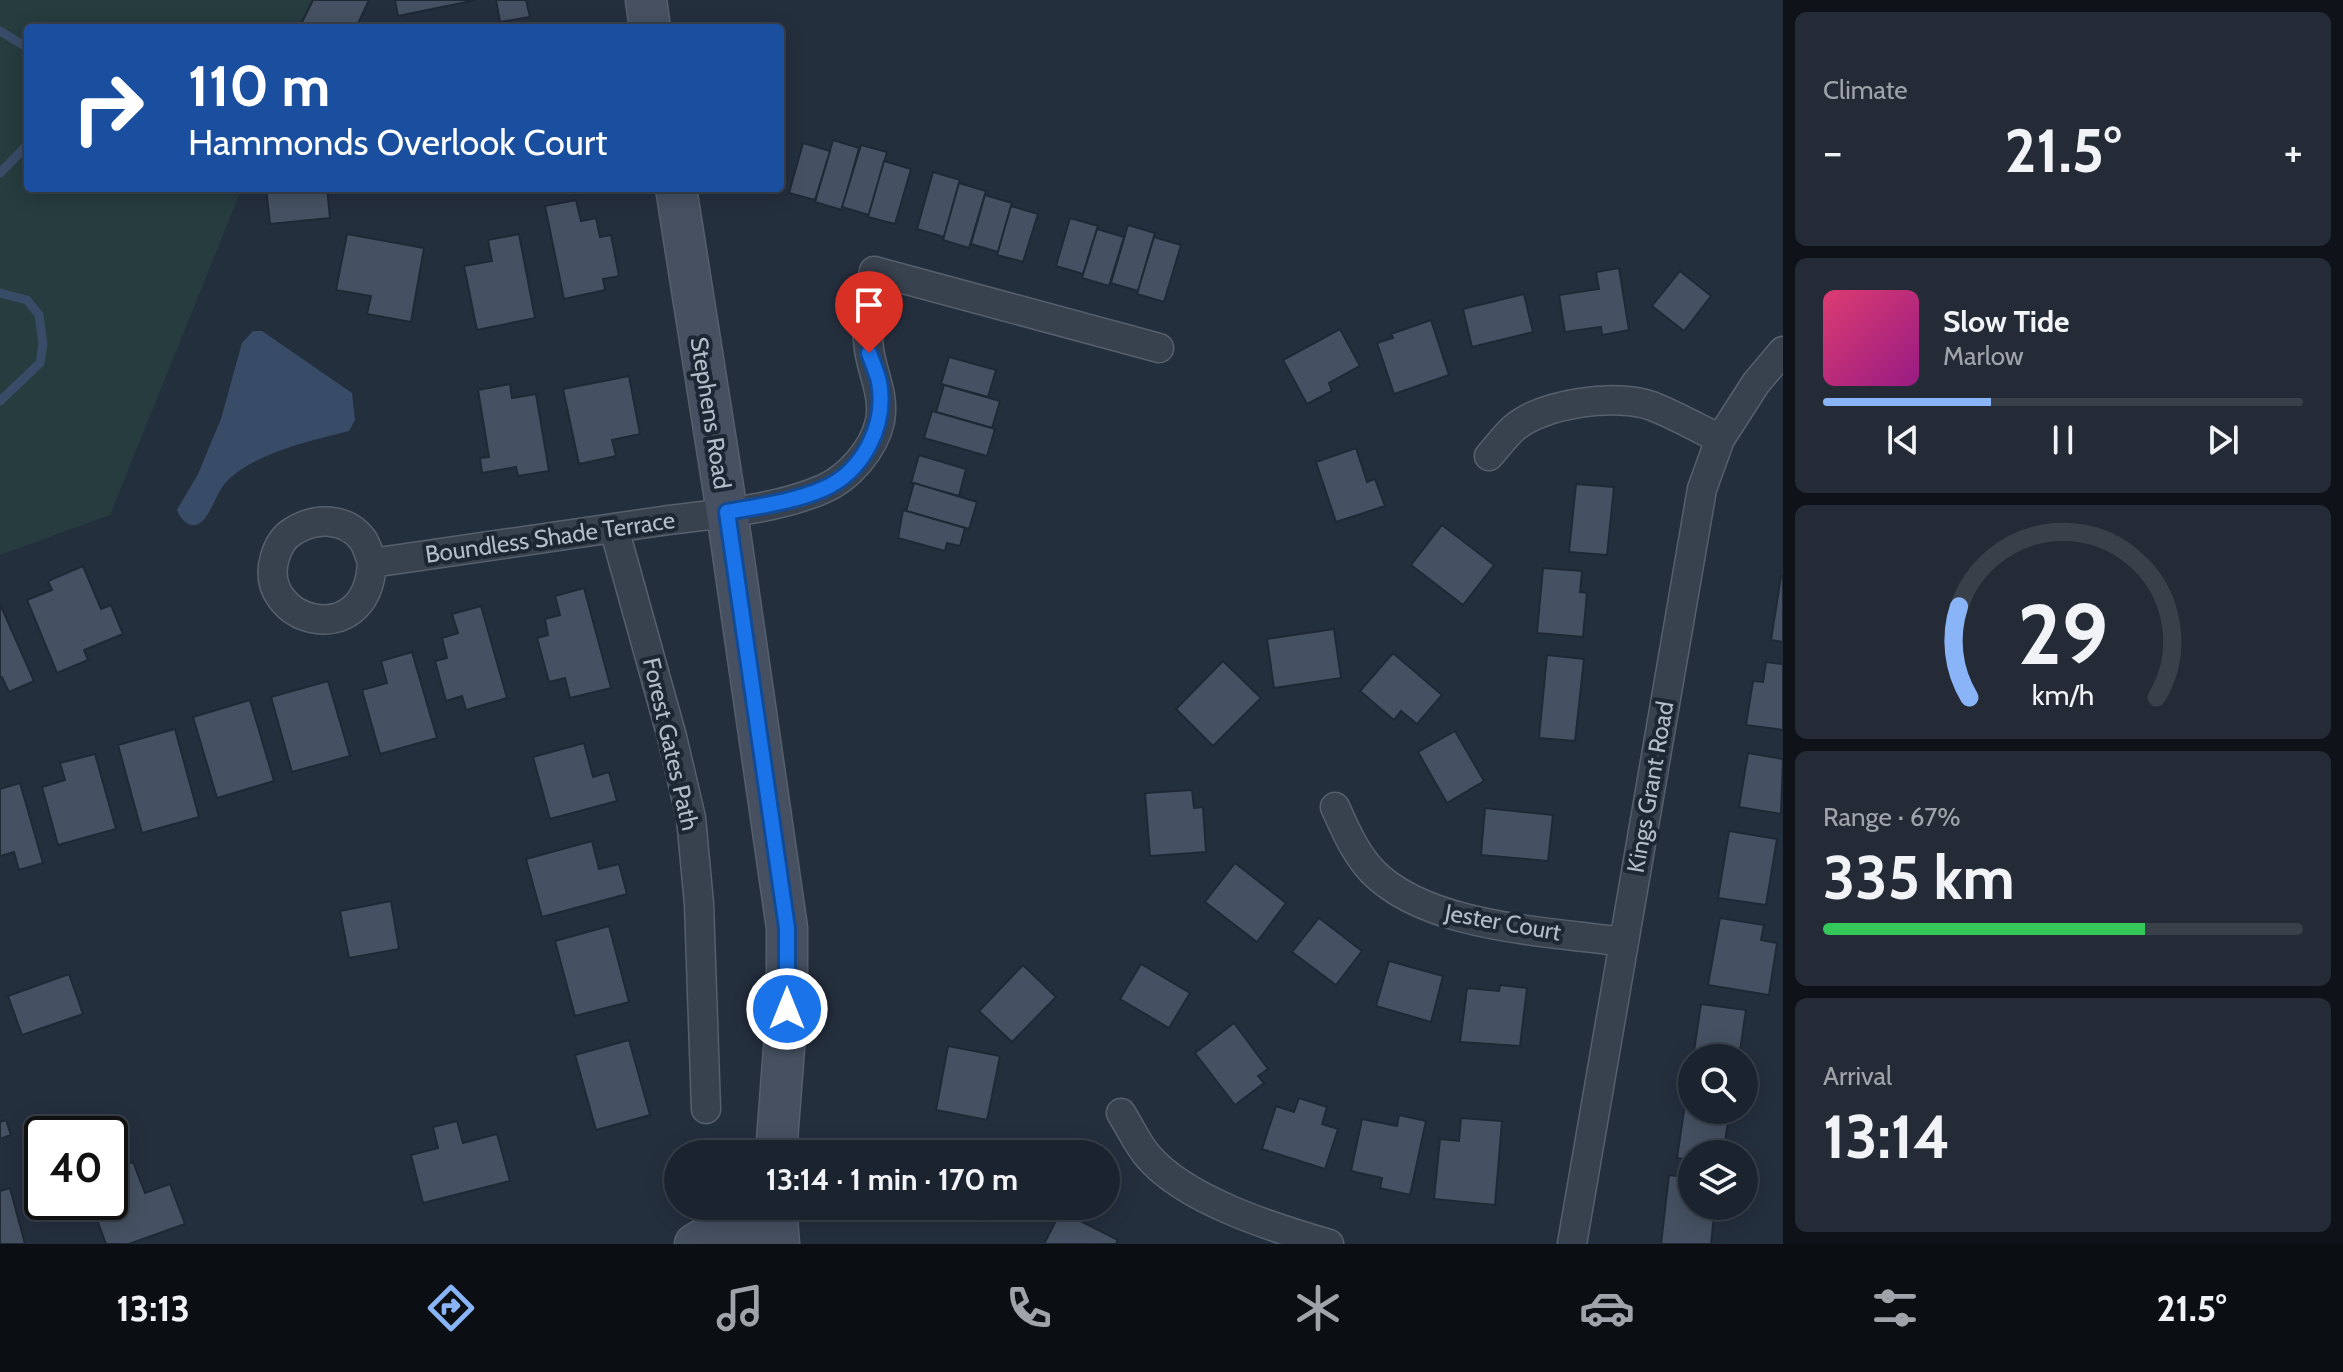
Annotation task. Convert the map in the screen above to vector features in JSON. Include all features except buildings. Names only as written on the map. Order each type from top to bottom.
[{"type":"street","points":[[646,0],[649,24]]},
{"type":"street","name":"Stephens Road","points":[[677,192],[787,928],[787,1009],[776,1140]]},
{"type":"street","name":"Boundless Shade Terrace","points":[[372,563],[727,512],[792,499],[825,488],[850,471],[867,450],[880,420],[879,383],[869,353],[866,310],[874,271],[1159,348]]},
{"type":"street","name":"Kings Grant Road","points":[[1572,1244],[1702,489],[1720,439],[1756,383],[1783,351]]},
{"type":"street","points":[[1489,456],[1516,426],[1545,412],[1576,404],[1611,401],[1649,405],[1720,439]]},
{"type":"street","name":"Forest Gates Path","points":[[614,528],[672,737],[691,818],[699,904],[706,1109]]},
{"type":"street","name":"Jester Court","points":[[1335,807],[1350,839],[1371,870],[1395,890],[1426,908],[1467,919],[1623,942]]},
{"type":"street","points":[[1121,1113],[1147,1155],[1173,1179],[1273,1228],[1329,1244]]},
{"type":"street","name":"Stephens Road","points":[[765,1140],[777,1115]]},
{"type":"street","points":[[693,1244],[712,1220]]},
{"type":"street","points":[[777,1220],[779,1244]]},
{"type":"street","points":[[693,1244],[709,1235],[728,1230],[751,1233],[770,1244]]},
{"type":"green space","points":[[0,0],[317,0],[308,24],[24,24],[24,192],[240,192],[110,515],[0,555]]},
{"type":"water","points":[[253,331],[262,331],[352,393],[355,420],[349,431],[284,449],[254,462],[223,485],[204,520],[196,525],[189,524],[177,510],[198,474],[221,419],[242,343]]},
{"type":"waterway","points":[[0,31],[24,46]]},
{"type":"waterway","points":[[0,173],[24,148]]},
{"type":"waterway","points":[[0,293],[27,300],[39,315],[43,344],[40,363],[0,401]]},
{"type":"route","points":[[787,1009],[787,928],[727,512],[792,499],[825,488],[850,471],[867,450],[880,420],[879,383],[869,353]]}]
